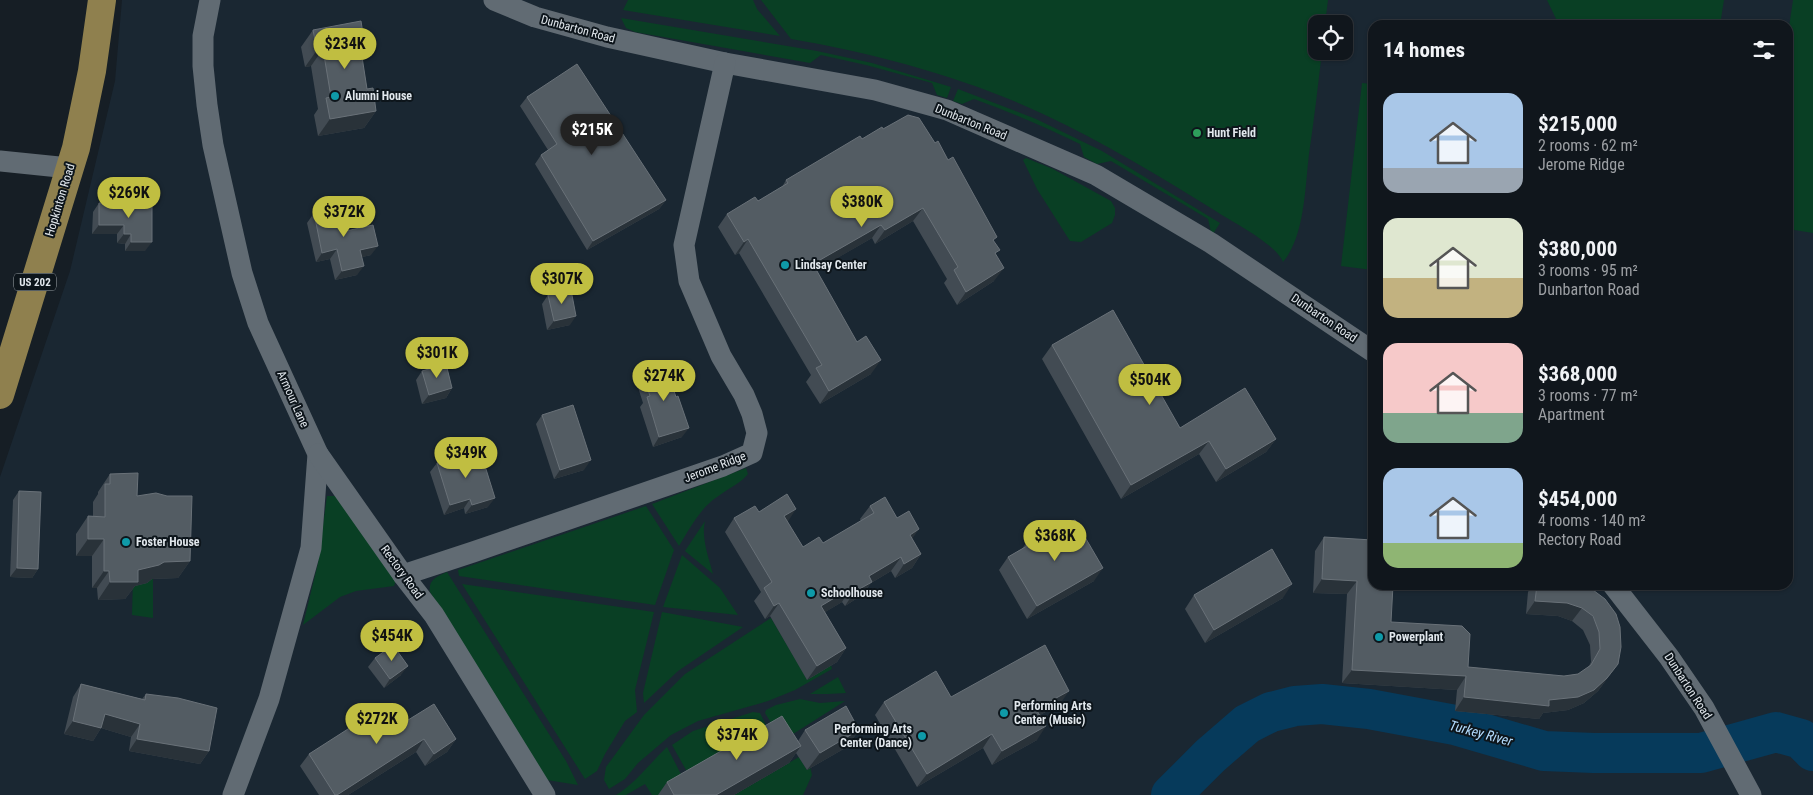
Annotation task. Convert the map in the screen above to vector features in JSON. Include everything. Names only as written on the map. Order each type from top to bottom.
[{"type":"main road","name":"Hopkinton Road","points":[[0,395],[78,141],[92,71],[102,0]]},
{"type":"street","name":"Armour Lane","points":[[210,0],[203,44],[202,66],[213,145],[242,273],[258,324],[318,454],[311,548],[268,699],[233,795]]},
{"type":"street","name":"Dunbarton Road","points":[[494,0],[536,17],[607,37],[725,63],[875,90],[946,110],[1096,175],[1211,243],[1368,348]]},
{"type":"street","name":"Jerome Ridge","points":[[403,575],[715,469],[752,453],[757,433],[752,414],[744,395],[721,356],[689,281],[684,245],[725,63]]},
{"type":"street","points":[[0,160],[69,168]]},
{"type":"street","name":"Rectory Road","points":[[318,454],[403,575],[434,615],[545,795]]},
{"type":"street","name":"Dunbarton Road","points":[[1617,590],[1669,657],[1704,708],[1750,795]]},
{"type":"shaded area","points":[[122,0],[1813,0],[1813,795],[0,795],[0,477],[70,271],[115,81]]},
{"type":"green space","points":[[628,0],[753,0],[757,9],[780,36],[623,10]]},
{"type":"green space","name":"Hunt Field","points":[[761,0],[1328,0],[1326,15],[1308,15],[1308,60],[1321,60],[1303,211],[1296,239],[1283,262],[1262,240],[1242,227],[1130,160],[1043,114],[983,89],[920,68],[887,59],[791,39]]},
{"type":"green space","points":[[1547,0],[1724,0],[1721,20],[1557,20]]},
{"type":"green space","points":[[1793,0],[1813,0],[1813,233],[1793,230],[1793,20],[1790,20]]},
{"type":"green space","points":[[621,18],[817,51],[872,63],[951,87],[947,98],[937,95],[932,83],[866,65],[821,55],[810,63],[635,32],[626,28]]},
{"type":"green space","points":[[1362,83],[1368,84],[1368,269],[1341,266]]},
{"type":"green space","points":[[958,89],[1036,119],[1102,151],[1220,223],[1213,234],[1208,219],[1111,161],[1097,164],[1084,157],[1080,144],[974,99],[962,104],[953,101]]},
{"type":"green space","points":[[1026,158],[1053,169],[1111,201],[1115,208],[1112,223],[1081,242],[1070,241],[1037,189],[1023,160]]},
{"type":"green space","points":[[746,468],[748,474],[745,478],[705,507],[679,546],[652,504]]},
{"type":"green space","points":[[327,496],[339,496],[396,580],[394,586],[356,591],[340,597],[303,625],[318,563]]},
{"type":"green space","points":[[646,506],[674,550],[655,605],[459,576],[458,570]]},
{"type":"green space","points":[[705,521],[705,541],[713,574],[685,551]]},
{"type":"green space","points":[[682,555],[720,588],[738,615],[663,607]]},
{"type":"green space","points":[[447,572],[566,761],[578,785],[547,780],[430,592],[432,581]]},
{"type":"green space","points":[[133,578],[153,579],[153,618],[132,615]]},
{"type":"green space","points":[[462,584],[654,612],[635,690],[637,712],[625,721],[597,771],[585,779]]},
{"type":"green space","points":[[662,612],[743,627],[678,671],[644,703],[643,693]]},
{"type":"green space","points":[[771,618],[807,679],[831,665],[832,669],[795,690],[768,701],[698,721],[671,735],[638,763],[625,779],[609,789],[604,780],[606,767],[644,715],[685,674]]},
{"type":"green space","points":[[838,677],[846,693],[810,694]]},
{"type":"green space","points":[[800,699],[820,703],[845,701],[782,741],[765,713],[766,710],[776,705]]},
{"type":"green space","points":[[753,712],[760,713],[770,733],[691,779],[672,745],[693,731]]},
{"type":"green space","points":[[667,747],[685,782],[662,795],[652,795],[645,784],[626,795],[616,795],[636,779]]},
{"type":"green space","points":[[799,757],[807,770],[810,767],[812,775],[803,795],[734,795]]},
{"type":"building","points":[[361,21],[364,40],[360,44],[367,89],[373,88],[376,111],[330,119],[326,98],[331,97],[323,49],[317,50],[313,30]]},
{"type":"building","points":[[577,64],[666,200],[593,241],[541,155],[557,144],[527,97]]},
{"type":"building","name":"Lindsay Center","points":[[908,115],[919,118],[935,143],[938,141],[948,160],[953,157],[997,237],[993,240],[1000,250],[995,253],[1004,268],[966,292],[954,270],[958,267],[923,208],[885,230],[881,225],[813,264],[857,342],[866,336],[881,360],[829,391],[816,368],[822,365],[748,239],[744,242],[727,214],[755,197],[758,201],[788,183],[786,180],[860,136],[862,139]]},
{"type":"building","points":[[99,203],[152,204],[152,242],[131,242],[131,234],[124,234],[124,225],[99,225]]},
{"type":"building","points":[[341,207],[346,231],[373,225],[378,246],[360,250],[364,266],[342,271],[337,249],[322,253],[314,213]]},
{"type":"building","points":[[571,290],[576,316],[554,321],[548,295]]},
{"type":"building","points":[[1113,310],[1180,428],[1245,388],[1276,439],[1226,469],[1209,441],[1131,485],[1052,345]]},
{"type":"building","points":[[446,364],[452,388],[429,395],[422,371]]},
{"type":"building","points":[[665,364],[689,428],[659,437],[647,397],[650,396],[642,371]]},
{"type":"building","points":[[573,405],[591,460],[560,470],[542,415]]},
{"type":"building","points":[[480,450],[495,498],[472,505],[470,499],[450,505],[437,463]]},
{"type":"building","name":"Foster House","points":[[138,473],[137,496],[156,493],[167,496],[192,496],[190,561],[164,562],[138,570],[138,582],[110,582],[109,571],[104,571],[104,539],[88,539],[88,516],[105,517],[105,484],[110,484],[110,474]]},
{"type":"building","points":[[19,491],[41,492],[38,569],[17,568]]},
{"type":"building","name":"Schoolhouse","points":[[787,494],[796,509],[784,516],[803,547],[819,537],[823,543],[874,513],[870,506],[885,497],[897,518],[909,511],[919,529],[910,535],[921,554],[904,564],[901,557],[869,576],[872,582],[854,592],[851,588],[821,606],[846,648],[817,666],[779,603],[774,606],[764,588],[772,582],[734,518],[755,506],[759,512]]},
{"type":"building","points":[[1075,520],[1103,568],[1037,606],[1008,557],[1027,546],[1026,543],[1056,526],[1058,530]]},
{"type":"building","points":[[1324,537],[1368,540],[1368,590],[1393,590],[1391,622],[1462,626],[1470,634],[1468,667],[1564,676],[1578,674],[1591,665],[1600,649],[1599,632],[1593,616],[1582,608],[1567,603],[1535,601],[1536,590],[1593,590],[1605,599],[1616,614],[1620,627],[1621,647],[1618,664],[1594,690],[1578,697],[1549,700],[1549,706],[1464,697],[1466,676],[1352,670],[1357,581],[1322,579]]},
{"type":"building","points":[[1272,549],[1292,584],[1214,630],[1194,595]]},
{"type":"building","points":[[393,645],[408,666],[390,679],[375,658]]},
{"type":"building","points":[[1045,645],[1069,691],[1036,709],[1046,726],[1002,751],[992,734],[927,774],[884,702],[936,671],[951,697]]},
{"type":"building","points":[[81,684],[145,700],[146,694],[178,698],[217,708],[209,751],[137,739],[140,724],[105,714],[101,728],[73,721]]},
{"type":"building","points":[[387,704],[400,725],[434,704],[456,739],[434,754],[424,739],[335,795],[309,754]]},
{"type":"building","points":[[846,706],[859,730],[820,753],[805,730]]},
{"type":"building","points":[[782,716],[801,746],[716,795],[674,795],[667,782]]},
{"type":"waterway","name":"Turkey River","points":[[1171,795],[1210,756],[1247,724],[1271,712],[1295,706],[1322,704],[1369,709],[1455,725],[1544,751],[1701,753],[1776,732],[1801,739],[1813,751]]},
{"type":"place","name":"Alumni House","points":[[335,96]]},
{"type":"place","name":"Hunt Field","points":[[1197,133]]},
{"type":"place","name":"Lindsay Center","points":[[785,265]]},
{"type":"place","name":"Foster House","points":[[126,542]]},
{"type":"place","name":"Schoolhouse","points":[[811,593]]},
{"type":"place","name":"Powerplant","points":[[1379,637]]},
{"type":"place","name":"Performing Arts Center (Music)","points":[[1004,713]]},
{"type":"place","name":"Performing Arts Center (Dance)","points":[[922,736]]}]
